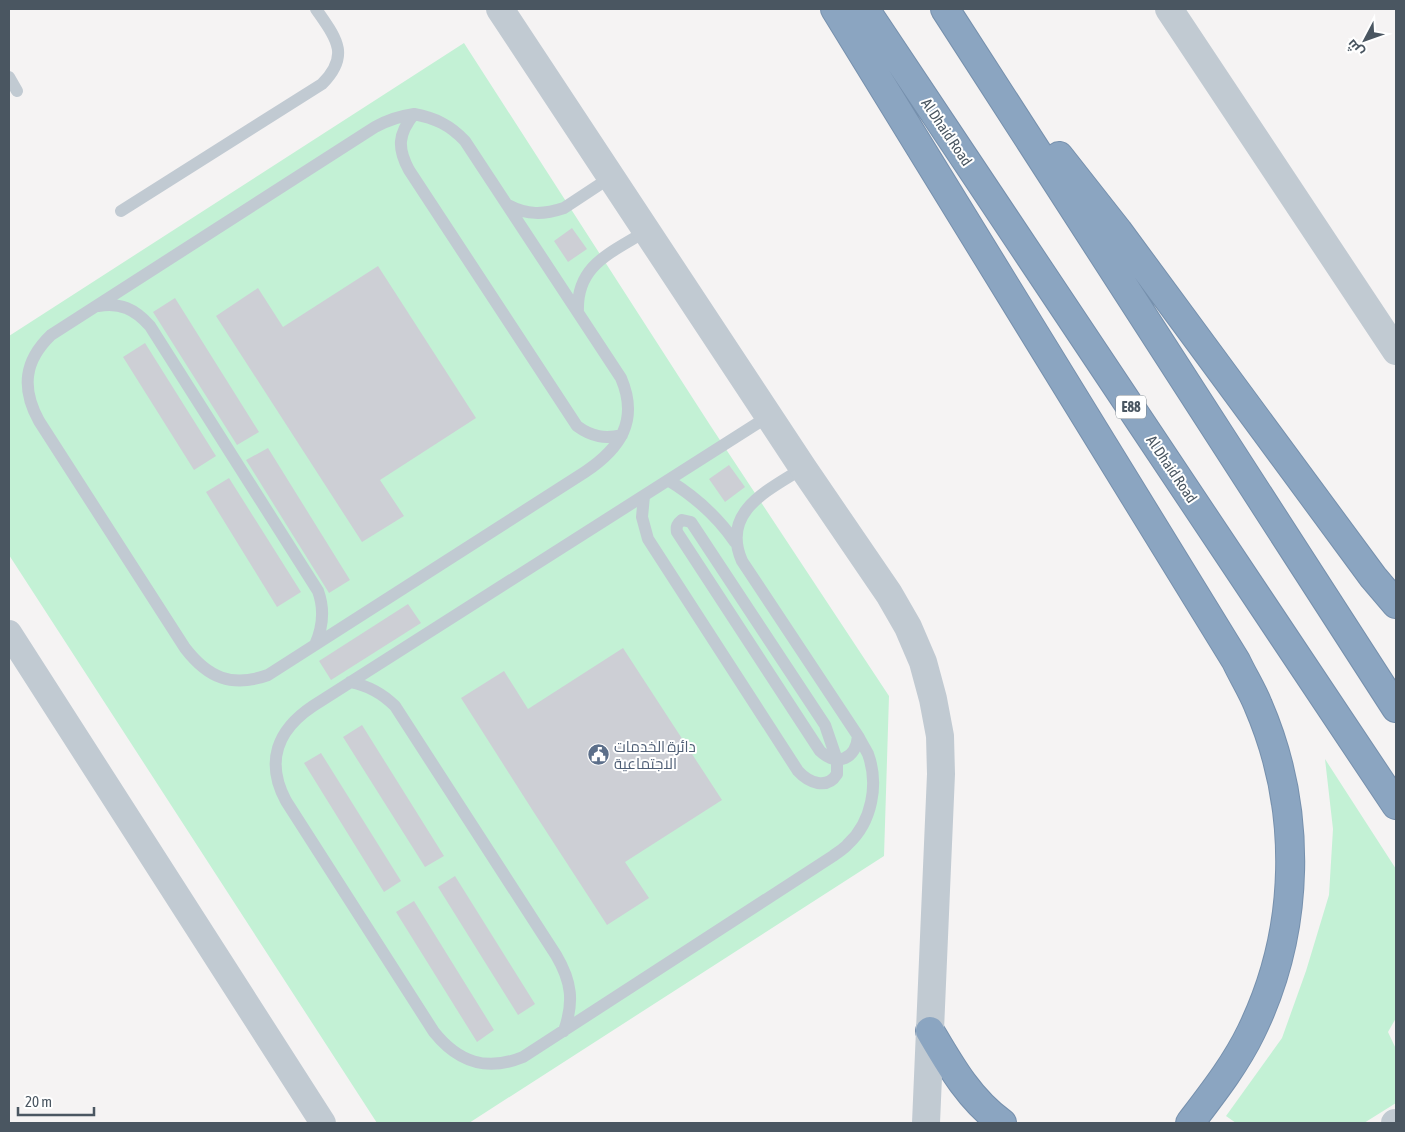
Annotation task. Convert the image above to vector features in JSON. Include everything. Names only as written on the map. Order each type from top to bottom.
[{"type":"highway","points":[[835,9],[1236,661],[1258,705],[1275,750],[1286,797],[1291,845],[1290,894],[1283,942],[1270,988],[1251,1033],[1227,1074],[1190,1123]]},
{"type":"highway","name":"Al Dhaid Road","points":[[865,9],[1396,805]]},
{"type":"highway","points":[[950,15],[1118,231],[1367,569],[1396,604]]},
{"type":"highway","points":[[950,15],[1396,708]]},
{"type":"highway","points":[[930,1031],[956,1074],[976,1101],[1002,1123]]},
{"type":"highway","points":[[1172,1123],[1186,1114],[1227,1074]]},
{"type":"street","points":[[500,9],[803,468],[889,594],[908,627],[922,662],[933,699],[940,736],[941,774],[926,1123]]},
{"type":"street","points":[[1169,9],[1396,351]]},
{"type":"street","points":[[9,633],[323,1123]]},
{"type":"lane","points":[[121,211],[322,84],[332,74],[338,60],[338,45],[332,31],[316,9]]},
{"type":"lane","points":[[9,78],[17,90]]},
{"type":"lane","points":[[414,114],[406,124],[400,147],[403,159],[420,186],[577,426],[587,433],[599,437],[611,438],[622,435]]},
{"type":"lane","points":[[414,114],[436,119],[454,130],[465,141],[506,204],[622,378],[630,406],[628,421],[622,435],[606,456],[590,468],[268,675],[255,680],[241,682],[213,675],[202,667],[185,648],[32,409],[28,396],[27,382],[34,355],[51,335],[387,120],[414,114]]},
{"type":"lane","points":[[506,204],[530,213],[543,214],[556,211],[564,208],[611,177]]},
{"type":"lane","points":[[578,312],[580,287],[594,265],[646,231]]},
{"type":"lane","points":[[95,307],[107,304],[120,305],[132,309],[142,316],[150,326],[318,591],[322,601],[322,624],[316,645]]},
{"type":"lane","points":[[668,480],[699,500],[713,513],[735,542],[742,561],[858,736],[868,754],[872,773],[873,792],[869,811],[861,829],[848,844],[523,1057],[511,1062],[494,1064],[476,1063],[459,1056],[445,1046],[434,1032],[286,801],[278,787],[276,771],[276,754],[281,739],[290,725],[300,715],[350,682],[644,496],[668,480],[769,416]]},
{"type":"lane","points":[[735,542],[739,522],[753,501],[803,468]]},
{"type":"lane","points":[[644,496],[642,517],[648,538],[794,765],[804,777],[817,783],[824,783],[834,779],[837,774],[837,760],[830,738],[818,714],[691,522],[682,520],[678,523],[676,527],[677,532],[816,746],[825,756],[837,760],[850,755],[855,749],[858,736]]},
{"type":"lane","points":[[350,682],[376,690],[395,706],[556,955],[564,969],[569,984],[571,1000],[564,1030]]},
{"type":"green space","points":[[464,43],[710,425],[889,696],[884,856],[469,1123],[377,1123],[9,555],[9,336]]},
{"type":"green space","points":[[1325,759],[1396,869],[1396,1018],[1388,1032],[1396,1049],[1396,1103],[1364,1123],[1236,1123],[1226,1116],[1282,1038],[1306,971],[1329,895],[1333,829]]},
{"type":"building","points":[[572,228],[587,249],[568,262],[554,241]]},
{"type":"building","points":[[378,266],[476,418],[380,480],[404,516],[362,542],[216,316],[258,288],[283,327]]},
{"type":"building","points":[[175,298],[259,432],[237,445],[153,312]]},
{"type":"building","points":[[145,343],[216,456],[194,470],[123,357]]},
{"type":"building","points":[[268,448],[350,580],[329,593],[246,460]]},
{"type":"building","points":[[729,465],[745,487],[725,502],[709,479]]},
{"type":"building","points":[[229,478],[301,592],[277,607],[206,492]]},
{"type":"building","points":[[408,604],[421,623],[331,680],[319,661]]},
{"type":"building","points":[[623,648],[722,800],[625,862],[649,898],[607,925],[461,698],[504,671],[528,709]]},
{"type":"building","points":[[362,725],[444,856],[425,867],[343,737]]},
{"type":"building","points":[[321,753],[401,881],[384,892],[304,763]]},
{"type":"building","points":[[455,876],[535,1004],[518,1015],[438,887]]},
{"type":"building","points":[[414,901],[494,1030],[477,1042],[396,912]]},
{"type":"place","name":"دائرة الخدمات الاجتماعية","points":[[598,755]]}]
